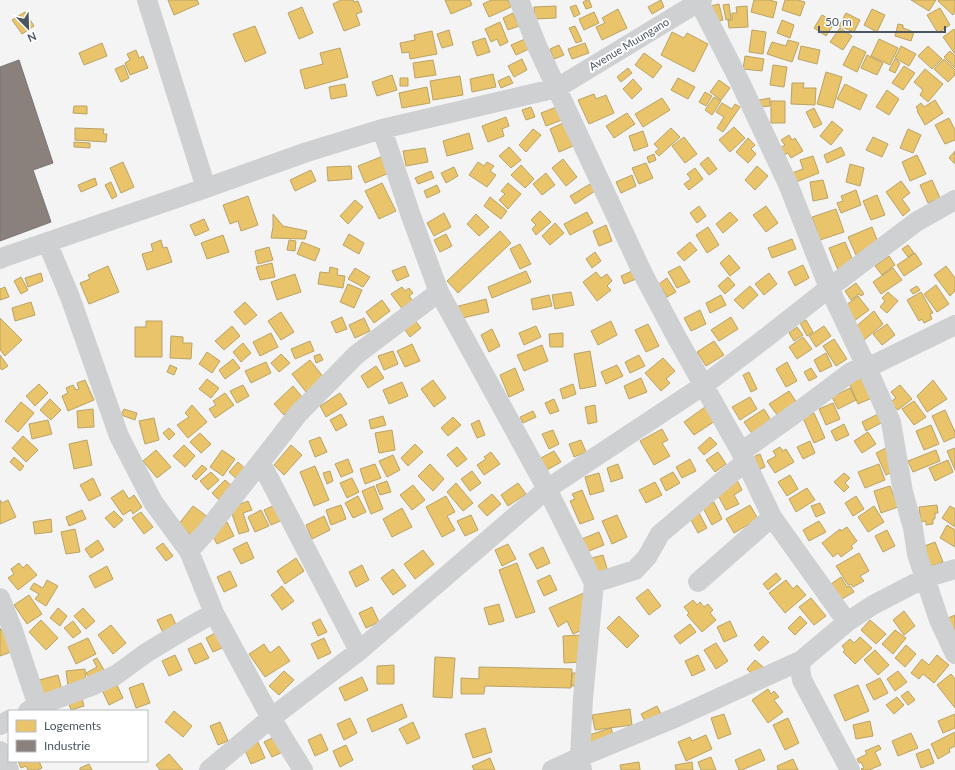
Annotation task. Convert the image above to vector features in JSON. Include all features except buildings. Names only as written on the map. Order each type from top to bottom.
[{"type":"street","points":[[147,0],[206,188]]},
{"type":"street","points":[[518,0],[537,46],[643,274],[743,456],[772,517],[847,622]]},
{"type":"street","points":[[700,1],[788,184],[829,288],[891,422],[903,492],[913,528],[917,554],[940,620],[955,654]]},
{"type":"street","name":"Avenue Muungano","points":[[0,259],[307,152],[382,129],[557,88],[700,1]]},
{"type":"street","points":[[382,129],[411,216],[439,292],[547,488],[594,583],[583,698],[581,764]]},
{"type":"street","points":[[209,770],[271,718],[359,651],[547,488],[704,385],[916,222],[955,200]]},
{"type":"street","points":[[47,242],[70,297],[119,436],[154,502],[189,551],[214,613],[271,718],[304,770]]},
{"type":"street","points":[[189,551],[261,463],[298,414],[356,355],[439,292]]},
{"type":"street","points":[[594,583],[634,570],[647,557],[660,534],[743,456],[844,376],[858,369],[867,368],[955,325]]},
{"type":"street","points":[[261,463],[359,651]]},
{"type":"street","points":[[698,582],[772,517]]},
{"type":"street","points":[[552,770],[581,764],[677,717],[802,660],[847,622],[873,605],[925,578],[955,569]]},
{"type":"street","points":[[0,598],[12,628],[33,708],[116,675],[146,653],[214,613]]},
{"type":"street","points":[[802,660],[800,669],[802,680],[850,770]]},
{"type":"street","points":[[0,751],[9,770]]}]
